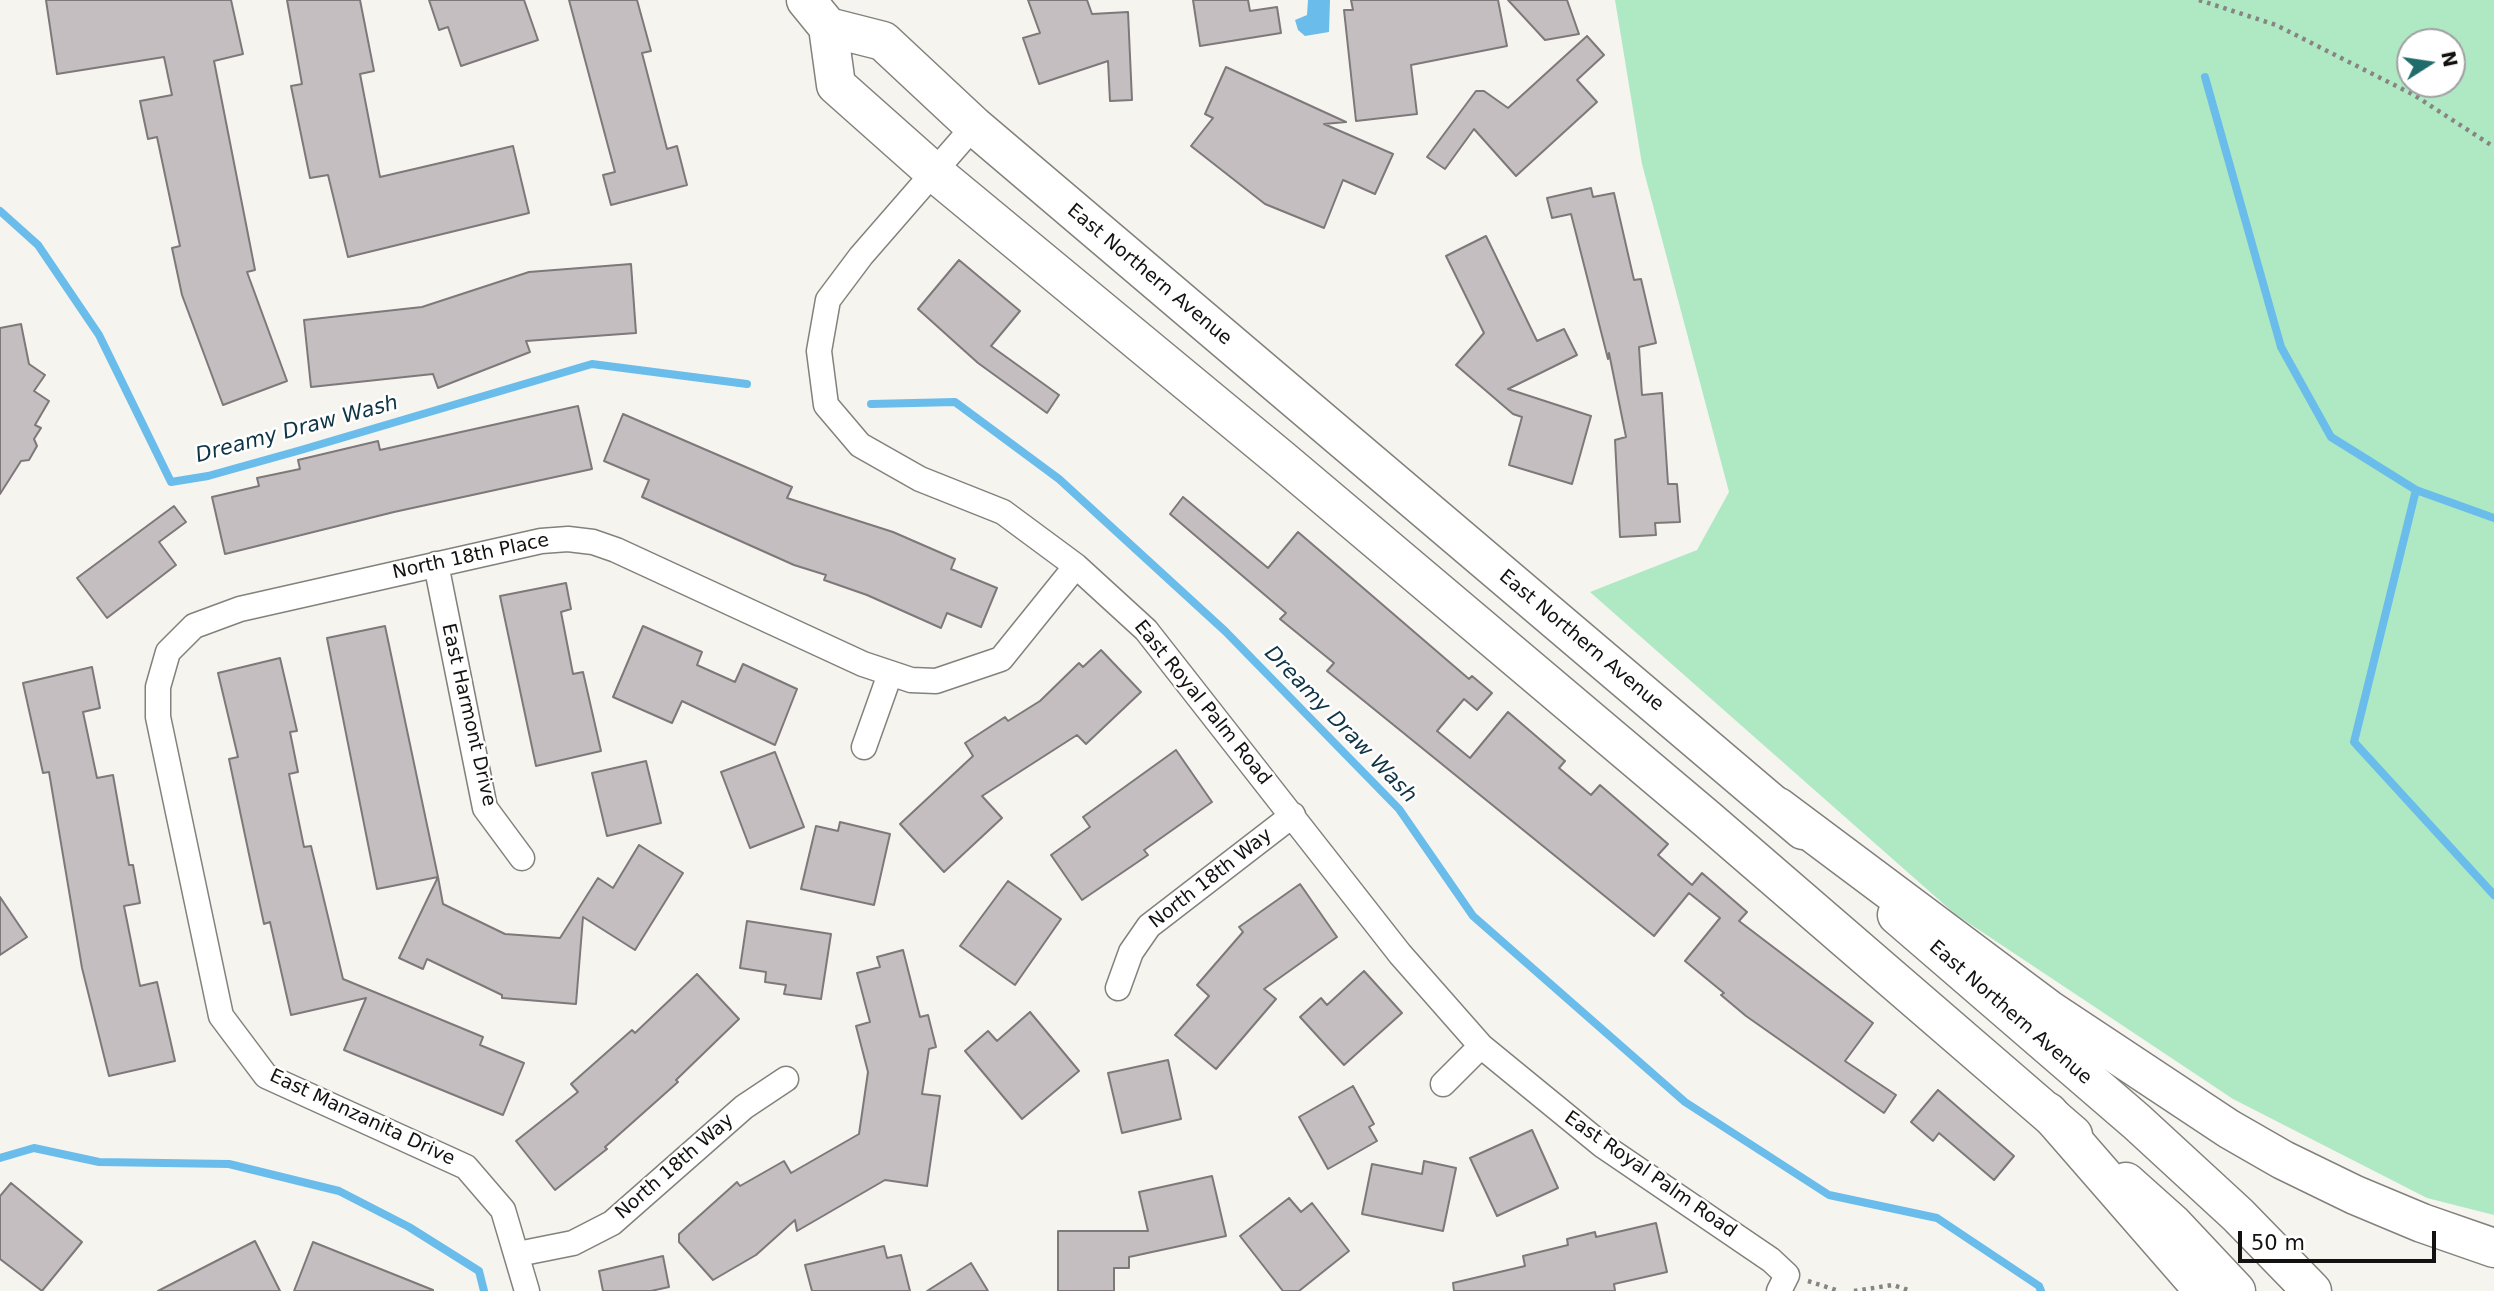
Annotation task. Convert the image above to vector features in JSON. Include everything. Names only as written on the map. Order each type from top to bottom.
[{"type":"main road","name":"East Northern Avenue","points":[[817,13],[883,41],[974,126],[1778,807],[2030,1032],[2137,1122],[2238,1215],[2312,1291]]},
{"type":"main road","name":"East Northern Avenue","points":[[817,13],[836,85],[934,173],[1282,460],[2048,1112],[2173,1224],[2236,1291]]},
{"type":"main road","points":[[1778,807],[2049,1009],[2229,1129],[2283,1160],[2354,1195],[2422,1223],[2494,1248]]},
{"type":"main road","points":[[2048,1112],[2204,1291]]},
{"type":"street","name":"East Royal Palm Road","points":[[974,126],[861,256],[828,300],[819,351],[826,405],[860,445],[920,479],[1003,512],[1076,566],[1146,630],[1400,954],[1481,1046],[1602,1145],[1770,1260],[1783,1283]]},
{"type":"street","name":"North 18th Place","points":[[168,652],[194,626],[240,610],[541,541],[568,539],[593,542],[890,674],[911,680],[936,681],[1001,659],[1076,566]]},
{"type":"street","name":"East Harmont Drive","points":[[436,564],[485,808],[522,858]]},
{"type":"street","name":"East Manzanita Drive","points":[[168,652],[158,687],[158,717],[221,1016],[266,1076],[466,1167],[503,1210],[527,1291]]},
{"type":"street","points":[[864,747],[890,674]]},
{"type":"street","name":"North 18th Way","points":[[1118,988],[1130,952],[1150,926],[1293,815]]},
{"type":"street","points":[[1443,1084],[1481,1046]]},
{"type":"street","name":"North 18th Way","points":[[518,1254],[573,1243],[612,1223],[744,1107],[786,1079]]},
{"type":"path","points":[[2199,0],[2276,25],[2414,95],[2494,147]]},
{"type":"path","points":[[1854,1291],[1893,1285],[1911,1291]]},
{"type":"green space","points":[[1615,0],[2494,0],[2494,1215],[2427,1198],[2233,1099],[1955,914],[1590,592],[1697,550],[1729,492],[1642,164]]},
{"type":"water","points":[[1308,0],[1330,0],[1329,32],[1305,36],[1298,30],[1295,20],[1307,15]]},
{"type":"building","points":[[46,0],[231,0],[243,54],[214,61],[255,270],[247,272],[287,381],[223,405],[182,295],[172,248],[180,246],[157,137],[148,139],[140,101],[172,95],[164,57],[57,74]]},
{"type":"building","points":[[287,0],[360,0],[374,71],[360,74],[380,177],[513,146],[529,213],[348,257],[328,175],[310,178],[291,86],[302,84]]},
{"type":"building","points":[[429,0],[524,0],[538,40],[461,66],[448,27],[439,30]]},
{"type":"building","points":[[569,0],[637,0],[651,51],[642,53],[667,149],[677,146],[687,185],[611,205],[603,175],[615,172]]},
{"type":"building","points":[[1028,0],[1087,0],[1092,14],[1128,12],[1132,100],[1110,101],[1108,61],[1039,84],[1023,38],[1040,33]]},
{"type":"building","points":[[1193,0],[1248,0],[1250,11],[1277,7],[1281,33],[1200,46]]},
{"type":"building","points":[[1351,0],[1498,0],[1507,46],[1411,65],[1417,114],[1356,121],[1344,10],[1353,10]]},
{"type":"building","points":[[1508,0],[1567,0],[1579,34],[1545,40]]},
{"type":"building","points":[[1587,36],[1604,55],[1577,80],[1597,102],[1516,176],[1474,129],[1445,169],[1427,157],[1476,91],[1484,91],[1508,108]]},
{"type":"building","points":[[1226,67],[1346,122],[1324,124],[1393,154],[1375,194],[1343,180],[1324,228],[1265,204],[1191,146],[1213,118],[1205,114]]},
{"type":"building","points":[[1591,188],[1593,197],[1614,193],[1634,280],[1641,279],[1656,343],[1639,347],[1642,395],[1662,393],[1668,484],[1677,484],[1680,522],[1655,523],[1656,535],[1620,537],[1615,440],[1626,437],[1609,353],[1608,359],[1571,214],[1552,218],[1547,198]]},
{"type":"building","points":[[1486,236],[1537,341],[1564,329],[1577,355],[1508,389],[1591,416],[1572,484],[1509,465],[1522,417],[1513,414],[1456,365],[1484,333],[1446,256]]},
{"type":"building","points":[[959,260],[1020,311],[991,346],[1059,395],[1047,413],[978,363],[918,309]]},
{"type":"building","points":[[631,264],[636,333],[526,341],[530,352],[438,388],[433,374],[311,387],[304,320],[422,307],[529,272]]},
{"type":"building","points":[[21,324],[29,364],[45,375],[34,391],[49,401],[35,425],[41,428],[34,439],[37,446],[29,460],[21,461],[0,494],[0,328]]},
{"type":"building","points":[[578,406],[592,469],[394,512],[225,554],[212,497],[259,486],[257,478],[300,469],[298,460],[378,441],[380,450]]},
{"type":"building","points":[[623,414],[792,487],[787,498],[893,532],[955,559],[951,569],[997,588],[981,627],[947,613],[941,628],[867,595],[824,580],[826,575],[794,565],[642,497],[649,480],[604,461]]},
{"type":"building","points":[[1183,497],[1268,568],[1298,532],[1469,679],[1472,676],[1492,693],[1477,710],[1464,699],[1437,731],[1470,758],[1508,712],[1565,761],[1559,768],[1591,795],[1600,785],[1668,844],[1658,855],[1692,885],[1702,873],[1747,912],[1739,921],[1873,1023],[1845,1061],[1896,1095],[1884,1113],[1746,1016],[1721,995],[1724,993],[1685,961],[1720,918],[1689,893],[1654,936],[1327,671],[1334,663],[1280,619],[1286,613],[1170,514]]},
{"type":"building","points":[[174,506],[186,522],[159,542],[176,565],[107,618],[77,578]]},
{"type":"building","points":[[566,583],[571,609],[561,612],[573,674],[583,672],[601,751],[536,766],[500,596]]},
{"type":"building","points":[[385,626],[438,877],[377,889],[327,638]]},
{"type":"building","points":[[643,626],[702,652],[697,665],[735,682],[743,664],[797,689],[775,745],[682,701],[672,723],[613,697]]},
{"type":"building","points":[[1101,650],[1141,692],[1086,744],[1077,735],[982,796],[1002,818],[944,872],[900,824],[973,756],[965,743],[1005,717],[1008,721],[1040,701],[1079,663],[1083,667]]},
{"type":"building","points":[[280,658],[297,731],[290,732],[298,772],[289,774],[304,847],[311,846],[343,979],[483,1037],[480,1045],[524,1063],[503,1115],[344,1050],[366,998],[291,1015],[270,922],[264,924],[250,859],[229,759],[238,757],[218,673]]},
{"type":"building","points":[[92,667],[100,708],[83,712],[97,778],[113,775],[129,865],[133,865],[140,903],[124,906],[140,986],[157,982],[175,1061],[109,1076],[82,968],[49,772],[43,773],[23,683]]},
{"type":"building","points":[[1176,750],[1212,802],[1144,850],[1148,855],[1082,900],[1051,855],[1090,827],[1083,817]]},
{"type":"building","points":[[775,752],[804,827],[750,848],[721,772]]},
{"type":"building","points":[[646,761],[661,823],[607,836],[592,773]]},
{"type":"building","points":[[840,822],[890,834],[874,905],[801,889],[816,826],[838,831]]},
{"type":"building","points":[[639,845],[683,873],[635,950],[583,917],[576,1004],[502,998],[502,995],[427,959],[423,969],[399,958],[438,877],[443,904],[505,934],[560,938],[598,878],[613,888]]},
{"type":"building","points":[[1008,881],[1061,919],[1015,985],[960,946]]},
{"type":"building","points":[[1300,884],[1337,937],[1264,989],[1276,999],[1216,1069],[1175,1035],[1209,996],[1197,985],[1243,932],[1239,927]]},
{"type":"building","points":[[0,897],[27,937],[0,955]]},
{"type":"building","points":[[747,921],[831,934],[821,999],[784,994],[786,985],[765,982],[766,972],[740,968]]},
{"type":"building","points":[[903,950],[920,1017],[928,1015],[936,1047],[929,1049],[922,1094],[940,1096],[927,1186],[885,1180],[797,1231],[795,1220],[756,1255],[713,1280],[679,1242],[679,1234],[737,1182],[740,1186],[784,1161],[791,1173],[859,1134],[868,1072],[856,1026],[870,1022],[857,973],[880,967],[877,957]]},
{"type":"building","points":[[1364,971],[1402,1013],[1344,1065],[1300,1017],[1321,998],[1327,1005]]},
{"type":"building","points":[[697,974],[739,1019],[676,1080],[678,1082],[605,1147],[607,1149],[555,1190],[516,1141],[578,1092],[571,1084],[632,1030],[635,1033]]},
{"type":"building","points":[[1030,1012],[1079,1071],[1022,1119],[965,1051],[988,1031],[997,1041]]},
{"type":"building","points":[[1168,1060],[1181,1119],[1122,1133],[1108,1073]]},
{"type":"building","points":[[1353,1086],[1374,1124],[1369,1127],[1377,1141],[1328,1169],[1299,1117]]},
{"type":"building","points":[[1938,1090],[2014,1156],[1994,1180],[1939,1133],[1933,1141],[1911,1122]]},
{"type":"building","points":[[1532,1130],[1558,1188],[1497,1216],[1470,1158]]},
{"type":"building","points":[[1424,1161],[1456,1168],[1443,1231],[1362,1214],[1372,1164],[1422,1174]]},
{"type":"building","points":[[1212,1176],[1226,1236],[1129,1257],[1129,1268],[1114,1268],[1114,1291],[1058,1291],[1058,1231],[1148,1231],[1139,1192]]},
{"type":"building","points":[[11,1183],[82,1242],[42,1291],[0,1259],[0,1196]]},
{"type":"building","points":[[1289,1198],[1301,1212],[1312,1203],[1349,1251],[1299,1291],[1283,1291],[1240,1236]]},
{"type":"building","points":[[1656,1223],[1667,1272],[1614,1284],[1615,1291],[1454,1291],[1453,1283],[1525,1266],[1523,1256],[1568,1245],[1567,1239],[1595,1232],[1596,1237]]},
{"type":"building","points":[[255,1241],[280,1291],[158,1291]]},
{"type":"building","points":[[313,1242],[433,1290],[433,1291],[294,1291]]},
{"type":"building","points":[[884,1246],[887,1258],[901,1255],[910,1291],[812,1291],[805,1265]]},
{"type":"building","points":[[663,1256],[669,1287],[651,1291],[603,1291],[599,1271]]},
{"type":"building","points":[[971,1263],[988,1291],[927,1291]]},
{"type":"waterway","points":[[2205,77],[2281,347],[2331,437],[2416,490],[2494,518]]},
{"type":"waterway","name":"Dreamy Draw Wash","points":[[0,211],[38,245],[99,335],[171,482],[208,476],[301,450],[592,364],[747,384]]},
{"type":"waterway","name":"Dreamy Draw Wash","points":[[871,404],[955,402],[1059,479],[1225,631],[1399,809],[1473,916],[1685,1102],[1829,1195],[1937,1218],[2039,1286],[2041,1291]]},
{"type":"waterway","points":[[2416,490],[2354,742],[2494,895]]},
{"type":"waterway","points":[[0,1158],[34,1148],[99,1162],[229,1164],[339,1191],[409,1227],[479,1271],[484,1291]]}]
